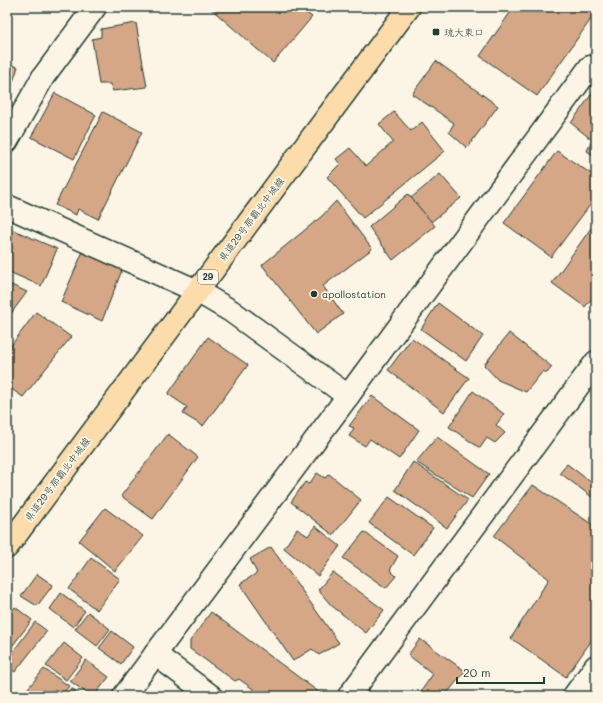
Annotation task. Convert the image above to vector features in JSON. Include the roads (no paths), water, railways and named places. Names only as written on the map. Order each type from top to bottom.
[{"type":"main road","name":"県道29号那覇北中城線","points":[[7,547],[409,7]]},
{"type":"street","points":[[7,141],[43,77],[95,7]]},
{"type":"street","points":[[124,696],[590,68],[596,72]]},
{"type":"street","points":[[7,206],[197,291],[231,311],[348,396]]},
{"type":"street","points":[[349,696],[596,362]]},
{"type":"street","points":[[155,654],[211,696]]},
{"type":"street","points":[[574,696],[596,666]]},
{"type":"place","name":"琉大東口","points":[[436,32]]},
{"type":"place","name":"apollostation","points":[[314,294]]}]
